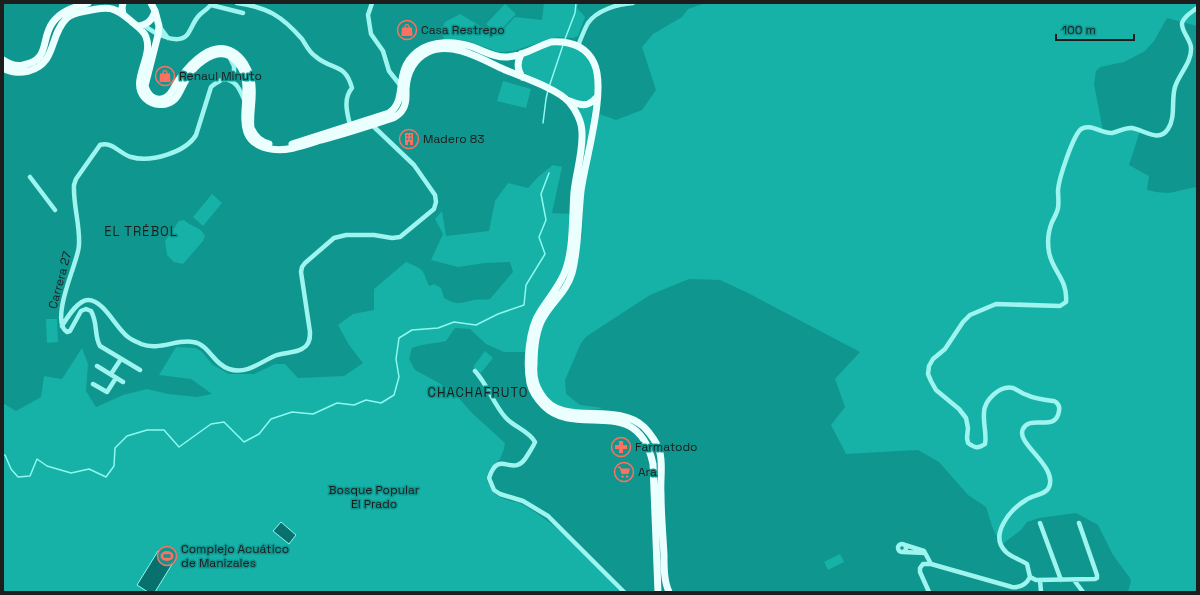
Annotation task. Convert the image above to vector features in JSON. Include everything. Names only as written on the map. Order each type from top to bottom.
[{"type":"main road","points":[[3,60],[10,64],[19,66],[30,64],[37,60],[43,52],[49,28],[54,21],[69,8],[88,3]]},
{"type":"main road","points":[[123,3],[123,14]]},
{"type":"main road","points":[[151,3],[159,26],[146,86],[147,92],[151,97],[164,99],[189,67],[200,56],[214,49],[229,50],[236,54],[244,63],[251,79],[251,128],[259,140],[273,145],[292,144],[350,126],[394,110],[399,101],[402,73],[411,58],[418,51],[430,45],[446,43],[464,44],[499,57],[507,57],[521,54],[551,42],[558,42],[570,43],[578,46],[590,56],[597,70],[597,97],[591,143],[581,191],[573,267],[566,289],[543,317],[539,325],[536,334],[533,367],[534,378],[536,387],[543,398],[559,410],[570,412],[606,413],[629,417],[645,427],[655,441],[660,451],[665,576],[669,592]]},
{"type":"main road","points":[[3,68],[15,72],[25,72],[40,66],[46,61],[50,54],[61,25],[66,18],[72,14],[104,8],[112,9],[140,25],[146,37],[148,43],[147,50],[140,77],[141,92],[145,98],[151,103],[159,105],[172,102],[176,98],[187,78],[203,61],[217,54],[228,55],[241,66],[243,70],[246,87],[245,129],[249,137],[256,144],[272,150],[294,148],[393,118],[403,110],[406,100],[408,74],[412,67],[422,56],[432,50],[446,49],[471,54],[533,81],[567,100],[578,104],[585,105],[591,103],[597,97]]},
{"type":"main road","points":[[140,25],[149,22],[154,17],[155,11]]},
{"type":"main road","points":[[521,54],[517,64],[522,77]]},
{"type":"main road","points":[[567,100],[576,113],[582,133],[574,191],[569,259],[559,285],[540,312],[531,332],[528,366],[529,380],[538,401],[547,409],[556,414],[568,418],[612,420],[623,423],[641,436],[647,445],[653,464],[658,592]]},
{"type":"street","points":[[237,3],[257,6],[268,10],[284,20],[312,54],[319,60],[344,71],[350,78],[352,88],[348,93],[346,107],[350,126]]},
{"type":"street","points":[[372,3],[368,15],[368,24],[371,34],[383,51],[389,71],[400,85]]},
{"type":"street","points":[[578,46],[587,24],[592,18],[599,13],[615,7],[633,3]]},
{"type":"street","points":[[140,25],[158,35],[180,39],[184,38],[188,34],[200,14],[208,9],[212,4],[243,13]]},
{"type":"street","points":[[1030,578],[1027,564],[1006,552],[1001,546],[1001,528],[1005,520],[1018,506],[1027,499],[1046,491],[1049,488],[1050,478],[1047,468],[1024,438],[1022,432],[1023,428],[1027,424],[1034,422],[1048,423],[1055,420],[1059,414],[1060,408],[1058,403],[1027,395],[1014,388],[998,391],[990,398],[984,413],[985,444],[980,447],[974,447],[968,443],[966,418],[959,409],[936,390],[928,374],[929,366],[933,359],[945,350],[963,322],[970,315],[996,304],[1060,306],[1066,302],[1066,287],[1049,254],[1047,241],[1049,228],[1058,209],[1058,189],[1063,170],[1076,136],[1081,129],[1088,127],[1112,133],[1123,129],[1132,128],[1151,135],[1162,134],[1168,129],[1171,120],[1174,89],[1178,78],[1190,58],[1191,48],[1189,40],[1182,27],[1182,21],[1197,8]]},
{"type":"street","points":[[159,26],[168,38]]},
{"type":"street","name":"Carrera 27","points":[[121,359],[100,346],[97,341],[97,328],[91,310],[86,309],[81,311],[70,331],[67,332],[62,326],[62,306],[78,252],[79,242],[74,185],[76,179],[100,145],[109,144],[125,155],[133,158],[154,158],[174,152],[192,142],[196,135],[211,87],[216,82],[234,72],[234,66],[228,55]]},
{"type":"street","points":[[221,79],[229,80],[238,86],[246,103]]},
{"type":"street","points":[[62,326],[74,308],[82,301],[89,300],[96,302],[105,309],[111,319],[128,337],[143,345],[163,346],[190,341],[199,343],[206,348],[216,360],[228,369],[243,370],[255,367],[277,355],[298,350],[307,346],[310,339],[310,332],[301,272],[305,263],[334,238],[346,235],[374,235],[392,238],[400,237],[434,209],[436,202],[435,196],[414,165],[372,125]]},
{"type":"street","points":[[30,177],[55,210]]},
{"type":"street","points":[[73,236],[78,229]]},
{"type":"street","points":[[111,374],[121,359],[140,370]]},
{"type":"street","points":[[97,366],[123,382]]},
{"type":"street","points":[[474,371],[483,382],[506,419],[530,435],[535,442],[534,446],[520,465],[514,466],[501,464],[492,468],[489,478],[494,490],[500,494],[523,501],[548,516],[624,592]]},
{"type":"street","points":[[93,384],[107,392],[116,378]]},
{"type":"street","points":[[1040,523],[1061,580]]},
{"type":"street","points":[[1030,578],[1040,580],[1097,578],[1079,523]]},
{"type":"street","points":[[925,553],[902,552],[906,550],[904,545],[921,550],[925,553],[930,564]]},
{"type":"street","points":[[929,592],[920,572],[920,568],[923,564],[930,564],[1012,587],[1023,585],[1030,578]]},
{"type":"street","points":[[1040,580],[1040,592]]},
{"type":"street","points":[[1074,580],[1083,592]]},
{"type":"green space","points":[[544,3],[578,3],[577,8],[585,17],[578,36],[573,38],[557,37],[513,51],[498,52],[468,41],[444,39],[441,31],[445,22],[460,14],[497,36],[515,17],[542,20]]},
{"type":"green space","points":[[705,3],[1197,3],[1197,26],[1167,18],[1154,41],[1145,51],[1124,62],[1100,67],[1096,71],[1094,84],[1103,131],[1112,133],[1123,129],[1140,131],[1129,165],[1149,176],[1147,190],[1167,193],[1197,187],[1197,592],[1128,592],[1131,581],[1130,578],[1113,555],[1098,525],[1076,513],[1039,518],[1027,522],[1021,530],[1001,545],[993,529],[986,507],[968,495],[939,462],[918,450],[846,454],[831,425],[845,407],[835,379],[860,352],[748,293],[720,280],[689,279],[650,295],[587,336],[581,343],[565,380],[566,394],[580,405],[603,408],[584,412],[572,411],[559,407],[543,398],[533,367],[536,334],[566,289],[582,235],[583,215],[581,191],[597,113],[616,120],[642,110],[656,90],[642,47],[653,34],[682,17],[688,9]]},
{"type":"green space","points":[[505,4],[516,14],[497,34],[486,24]]},
{"type":"green space","points":[[555,44],[573,47],[586,56],[590,62],[593,68],[595,83],[593,98],[585,103],[578,101],[522,72],[519,64],[523,56]]},
{"type":"green space","points":[[503,81],[531,89],[526,108],[497,101]]},
{"type":"green space","points":[[593,105],[589,133],[578,184],[583,155],[575,106]]},
{"type":"green space","name":"Bosque Popular El Prado","points":[[553,165],[562,167],[552,213],[572,214],[565,272],[529,352],[504,352],[486,344],[470,329],[455,328],[446,341],[412,348],[409,359],[415,370],[439,383],[456,395],[472,413],[505,443],[500,459],[490,468],[486,478],[495,494],[501,498],[522,504],[537,513],[563,533],[620,592],[3,592],[3,403],[16,411],[41,397],[44,376],[62,379],[82,348],[88,364],[86,391],[96,407],[123,395],[147,389],[168,394],[197,397],[212,394],[191,379],[159,375],[176,347],[195,348],[201,351],[213,365],[229,374],[254,374],[275,364],[285,364],[298,378],[344,376],[363,363],[349,345],[338,325],[353,314],[374,310],[374,289],[406,262],[422,270],[429,286],[434,284],[441,288],[444,298],[449,301],[459,303],[490,299],[513,272],[510,262],[485,263],[458,267],[431,260],[443,234],[435,219],[442,211],[446,236],[489,231],[495,201],[508,183],[528,188],[538,177]]},
{"type":"green space","points":[[212,194],[222,203],[203,226],[193,217]]},
{"type":"green space","points":[[184,220],[198,228],[205,236],[203,241],[183,264],[174,262],[167,255],[165,241],[179,221]]},
{"type":"green space","points":[[46,319],[57,319],[58,342],[47,343]]},
{"type":"green space","points":[[485,351],[493,358],[481,373],[473,367]]},
{"type":"green space","points":[[840,554],[844,562],[828,570],[824,562]]},
{"type":"water","points":[[281,522],[296,535],[289,544],[273,531]]},
{"type":"water","points":[[158,551],[174,561],[155,592],[148,592],[137,585]]},
{"type":"waterway","points":[[565,39],[575,13],[576,3]]},
{"type":"waterway","points":[[549,87],[563,45]]},
{"type":"waterway","points":[[543,123],[548,90]]},
{"type":"waterway","points":[[3,455],[5,455],[11,469],[18,477],[30,476],[37,459],[47,466],[71,473],[89,469],[106,477],[114,466],[115,448],[127,436],[147,430],[164,430],[179,447],[211,424],[224,422],[244,442],[259,434],[271,419],[292,412],[313,414],[337,403],[354,405],[366,400],[381,403],[394,395],[399,377],[396,359],[399,338],[412,330],[438,328],[454,322],[476,325],[498,314],[524,305],[526,285],[545,254],[539,237],[546,220],[541,194],[549,173]]},
{"type":"place","name":"Casa Restrepo","points":[[407,30]]},
{"type":"place","name":"Renaul Minuto","points":[[165,76]]},
{"type":"place","name":"Madero 83","points":[[409,139]]},
{"type":"place","name":"Farmatodo","points":[[621,447]]},
{"type":"place","name":"Ara","points":[[624,472]]},
{"type":"place","name":"Complejo Acuático de Manizales","points":[[167,556]]},
{"type":"district","name":"EL TRÉBOL","points":[[141,231]]},
{"type":"district","name":"CHACHAFRUTO","points":[[478,392]]}]
